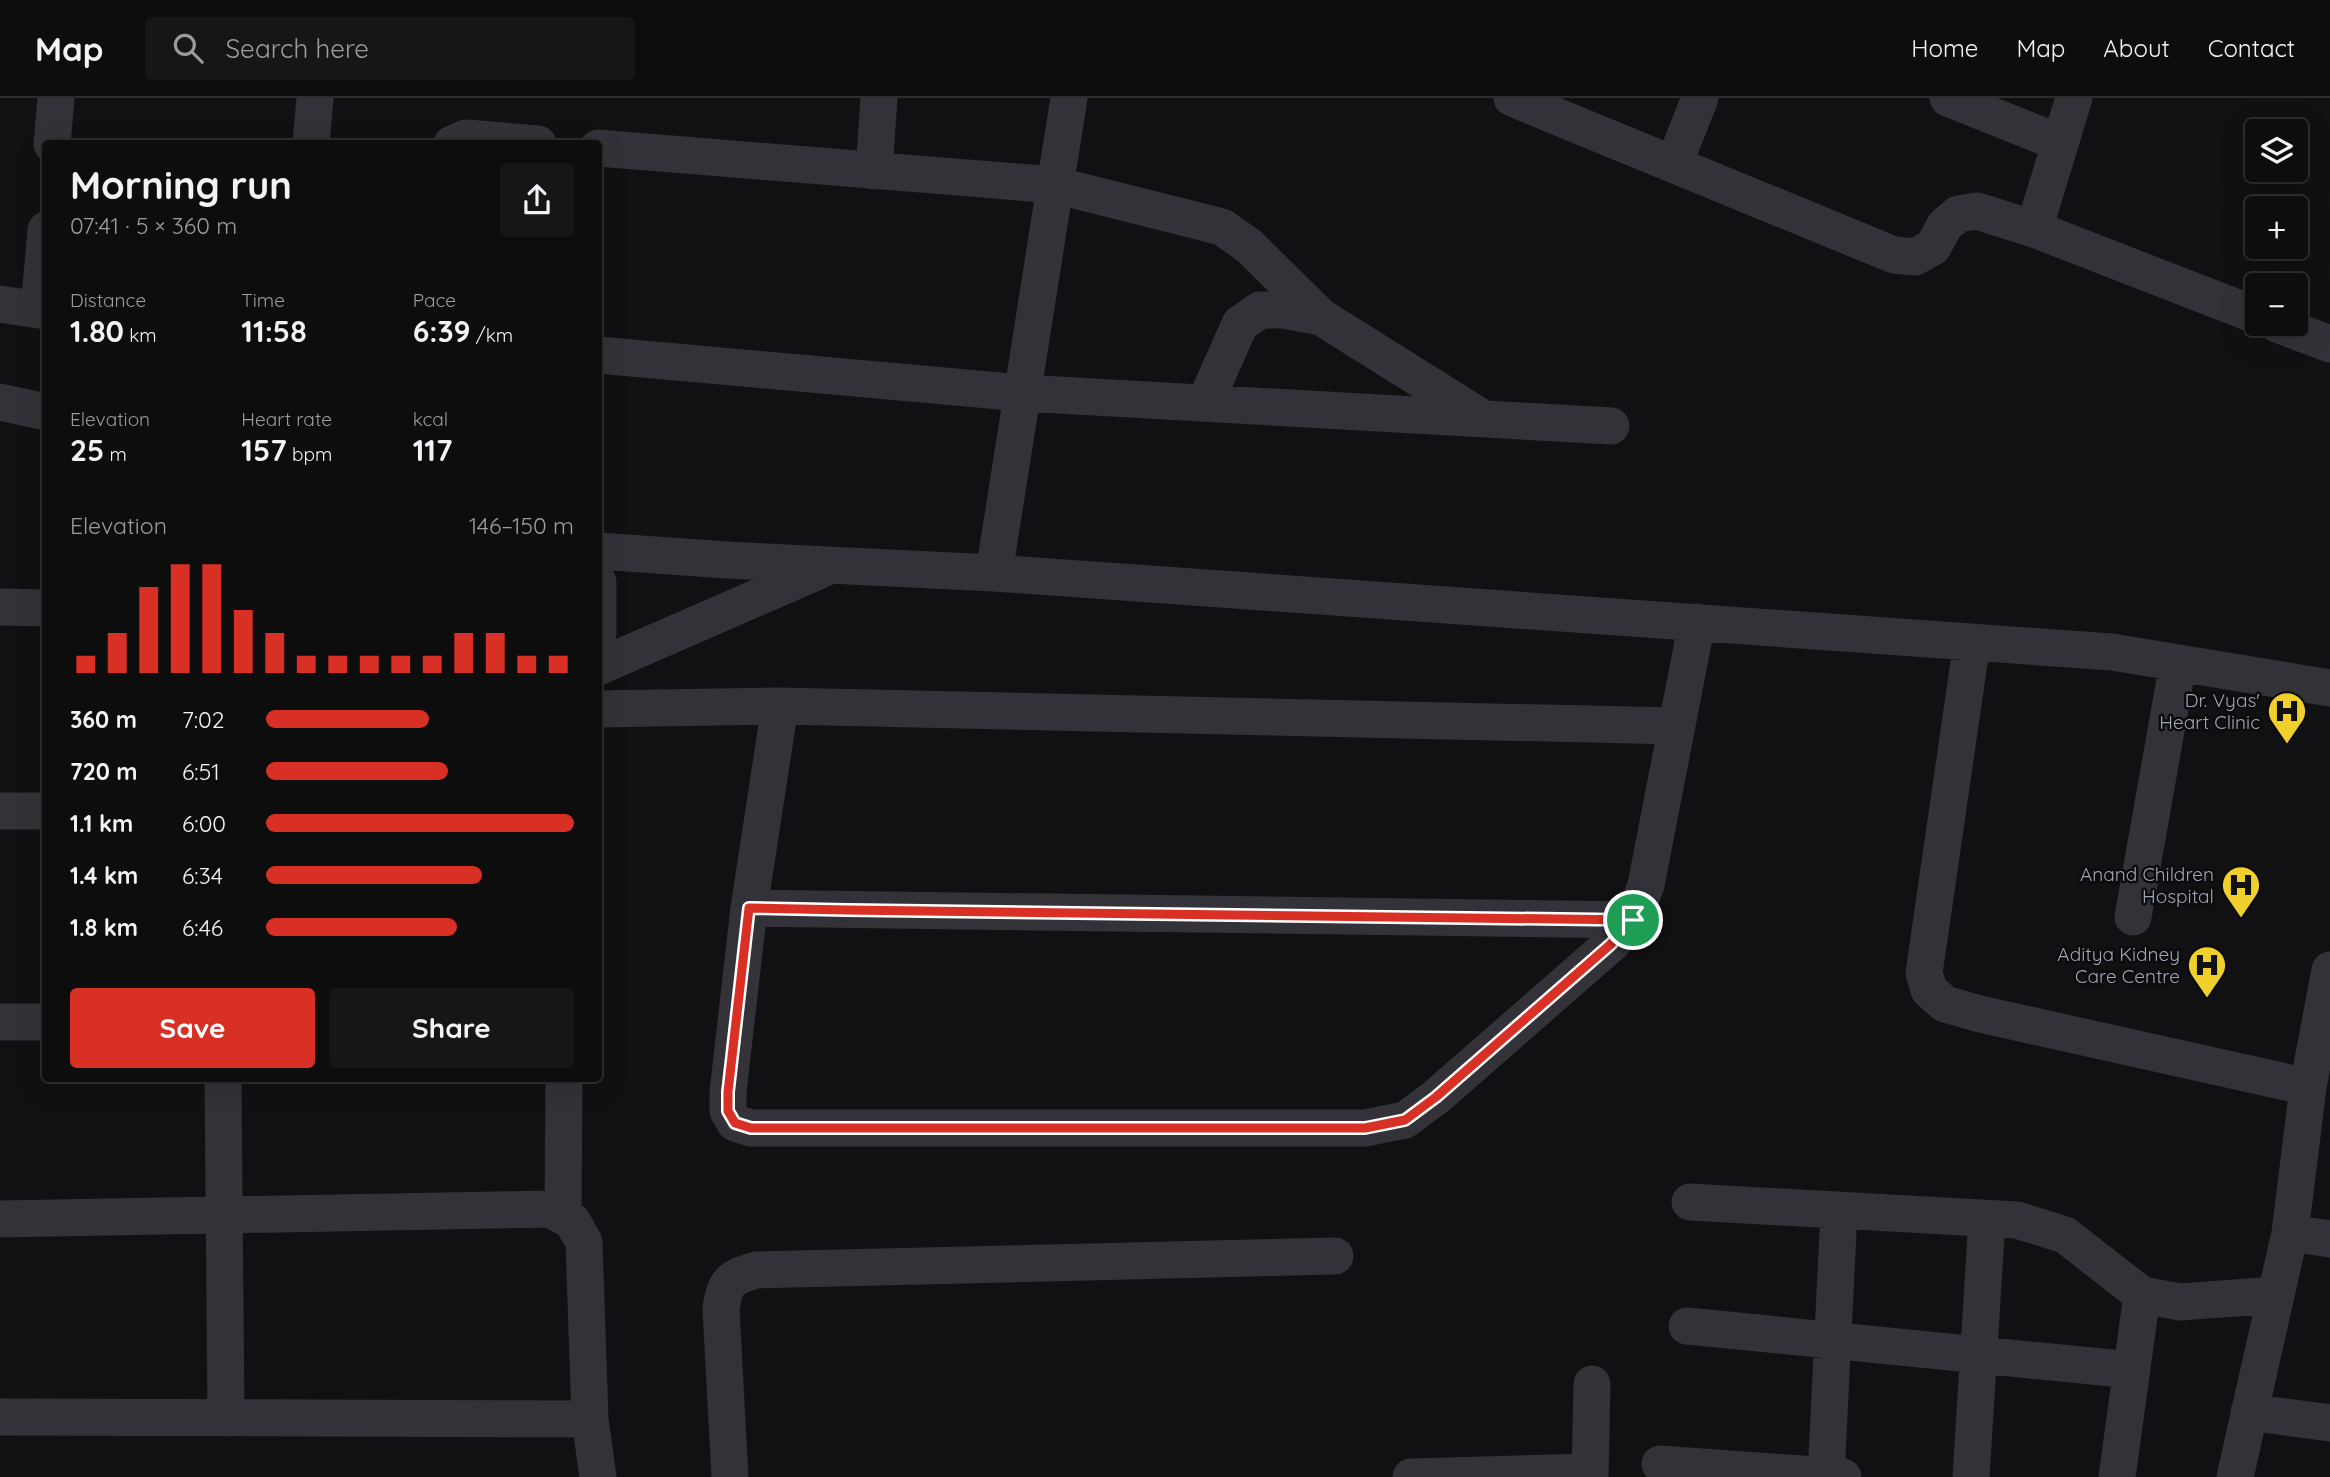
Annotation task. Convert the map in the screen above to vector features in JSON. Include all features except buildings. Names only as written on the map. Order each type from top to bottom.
[{"type":"street","points":[[52,140],[56,98]]},
{"type":"street","points":[[311,140],[315,98]]},
{"type":"street","points":[[874,171],[880,98]]},
{"type":"street","points":[[994,573],[1069,98]]},
{"type":"street","points":[[1512,98],[1894,255],[1915,257],[1933,247],[1945,225],[1958,214],[1977,211],[2034,229],[2245,311]]},
{"type":"street","points":[[1674,164],[1700,98]]},
{"type":"street","points":[[1948,98],[2060,143]]},
{"type":"street","points":[[2034,229],[2074,98]]},
{"type":"street","points":[[462,140],[491,140]]},
{"type":"street","points":[[602,148],[1055,185],[1222,227],[1249,246],[1321,317],[1482,418]]},
{"type":"street","points":[[0,304],[42,311]]},
{"type":"street","points":[[1205,403],[1240,324],[1261,310],[1284,310],[1321,317]]},
{"type":"street","points":[[2308,336],[2330,344]]},
{"type":"street","points":[[602,355],[1023,393],[1611,426]]},
{"type":"street","points":[[0,402],[42,411]]},
{"type":"street","points":[[602,551],[994,573],[2112,652],[2330,688]]},
{"type":"street","points":[[602,665],[833,565]]},
{"type":"street","points":[[0,607],[42,608]]},
{"type":"street","points":[[780,706],[749,908],[728,1092],[728,1111],[735,1123],[751,1128],[1365,1128],[1405,1120],[1436,1097],[1611,944],[1633,920],[1646,885],[1697,622]]},
{"type":"street","points":[[1972,642],[1924,973],[1929,990],[1945,1004],[1980,1014],[2308,1087]]},
{"type":"street","points":[[2133,917],[2178,663]]},
{"type":"street","points":[[602,709],[780,706],[1677,726]]},
{"type":"street","points":[[0,811],[42,811]]},
{"type":"street","points":[[749,908],[1633,920]]},
{"type":"street","points":[[2235,1477],[2290,1233],[2308,1087],[2323,1045],[2330,970]]},
{"type":"street","points":[[0,1022],[42,1022]]},
{"type":"street","points":[[223,1082],[226,1418]]},
{"type":"street","points":[[564,1082],[563,1214],[572,1221],[584,1242],[590,1419],[598,1477]]},
{"type":"street","points":[[1690,1202],[2017,1220],[2065,1235],[2143,1295],[2180,1302],[2276,1294]]},
{"type":"street","points":[[0,1219],[550,1209],[572,1221]]},
{"type":"street","points":[[1660,1464],[1832,1477],[1833,1340],[1839,1211]]},
{"type":"street","points":[[1971,1477],[1987,1219]]},
{"type":"street","points":[[2290,1233],[2330,1239]]},
{"type":"street","points":[[730,1477],[721,1309],[724,1287],[736,1276],[756,1270],[1335,1256]]},
{"type":"street","points":[[2117,1477],[2143,1295]]},
{"type":"street","points":[[1687,1326],[2132,1370]]},
{"type":"street","points":[[1411,1477],[1590,1474],[1592,1384]]},
{"type":"street","points":[[2249,1412],[2330,1423]]},
{"type":"street","points":[[0,1417],[590,1419]]},
{"type":"place","name":"Dr. Vyas' Heart Clinic","points":[[2287,745]]},
{"type":"place","name":"Anand Children Hospital","points":[[2241,919]]},
{"type":"place","name":"Aditya Kidney Care Centre","points":[[2207,999]]},
{"type":"route","points":[[749,908],[1633,920],[1611,944],[1436,1097],[1405,1120],[1365,1128],[751,1128],[735,1123],[728,1111],[749,908]]}]
